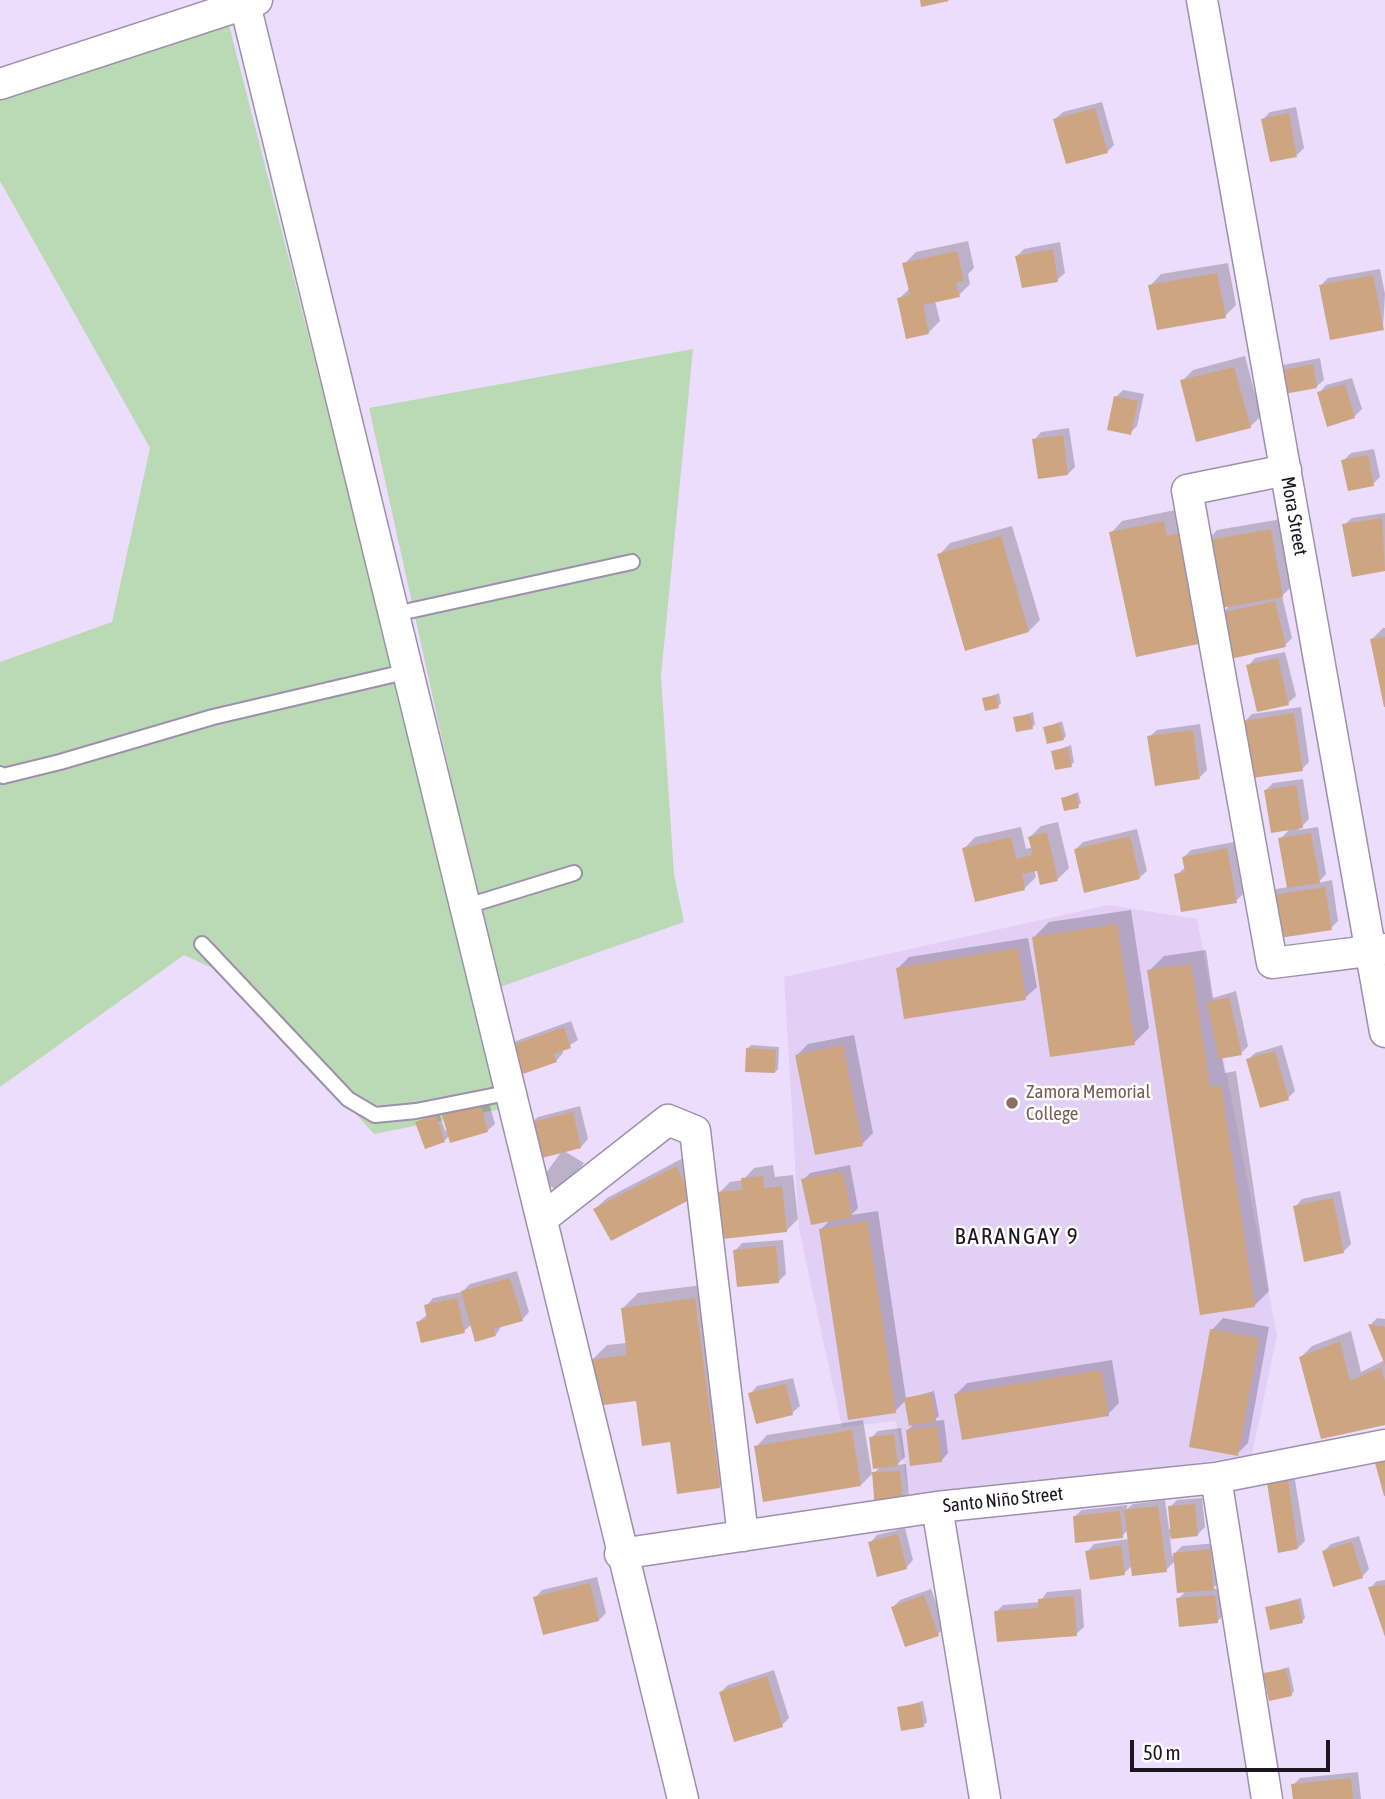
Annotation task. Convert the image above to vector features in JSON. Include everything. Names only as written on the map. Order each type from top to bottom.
[{"type":"street","name":"Mora Street","points":[[1202,0],[1286,470],[1378,950],[1385,1032]]},
{"type":"street","points":[[0,84],[249,1],[543,1218],[620,1554],[682,1799]]},
{"type":"street","points":[[1286,470],[1187,491],[1272,963],[1378,950]]},
{"type":"street","points":[[543,1218],[668,1120],[695,1130],[743,1536]]},
{"type":"street","name":"Santo Niño Street","points":[[620,1554],[937,1507],[1216,1478],[1385,1444]]},
{"type":"street","points":[[1216,1478],[1267,1799]]},
{"type":"street","points":[[937,1507],[985,1799]]},
{"type":"lane","points":[[395,614],[632,562]]},
{"type":"lane","points":[[0,774],[3,776],[60,762],[213,717],[409,671]]},
{"type":"lane","points":[[467,906],[575,873]]},
{"type":"lane","points":[[202,944],[348,1099],[375,1115],[416,1111],[512,1092]]},
{"type":"shaded area","name":"Zamora Memorial College","points":[[1108,905],[1197,919],[1277,1335],[1252,1455],[910,1502],[896,1421],[842,1427],[799,1229],[784,977]]},
{"type":"green space","points":[[229,25],[506,1108],[374,1134],[271,1019],[219,971],[184,955],[0,1087],[0,662],[112,622],[150,448],[0,181],[0,93]]},
{"type":"green space","points":[[693,349],[661,676],[674,875],[684,922],[497,988],[369,408]]},
{"type":"building","points":[[920,0],[948,0],[949,1],[921,7]]},
{"type":"building","points":[[1095,108],[1108,153],[1066,164],[1053,119]]},
{"type":"building","points":[[1289,113],[1297,157],[1270,162],[1261,119]]},
{"type":"building","points":[[1053,249],[1058,282],[1022,288],[1015,256]]},
{"type":"building","points":[[957,251],[964,281],[956,283],[960,297],[923,305],[929,334],[906,339],[897,298],[910,295],[902,263]]},
{"type":"building","points":[[1217,273],[1226,318],[1157,330],[1148,285]]},
{"type":"building","points":[[1373,275],[1384,330],[1330,340],[1319,285]]},
{"type":"building","points":[[1313,364],[1317,388],[1279,395],[1274,372]]},
{"type":"building","points":[[1234,367],[1251,428],[1196,442],[1180,380]]},
{"type":"building","points":[[1345,384],[1355,418],[1327,427],[1317,392]]},
{"type":"building","points":[[1114,396],[1138,401],[1131,435],[1107,430]]},
{"type":"building","points":[[1063,435],[1068,475],[1038,479],[1032,439]]},
{"type":"building","points":[[1368,455],[1374,486],[1348,491],[1341,460]]},
{"type":"building","points":[[1382,518],[1385,571],[1352,577],[1342,524]]},
{"type":"building","points":[[1164,521],[1167,536],[1180,533],[1203,643],[1136,657],[1109,532]]},
{"type":"building","points":[[1271,529],[1283,597],[1216,609],[1204,541]]},
{"type":"building","points":[[1001,536],[1029,632],[965,651],[937,554]]},
{"type":"building","points":[[1275,601],[1286,647],[1230,659],[1220,613]]},
{"type":"building","points":[[1385,637],[1385,707],[1384,707],[1370,639]]},
{"type":"building","points":[[1278,658],[1289,705],[1257,712],[1246,665]]},
{"type":"building","points":[[996,695],[999,708],[985,711],[982,698]]},
{"type":"building","points":[[1294,713],[1303,771],[1252,778],[1243,721]]},
{"type":"building","points":[[1030,714],[1033,729],[1016,732],[1013,717]]},
{"type":"building","points":[[1059,723],[1064,740],[1047,744],[1043,727]]},
{"type":"building","points":[[1193,730],[1200,779],[1155,786],[1147,736]]},
{"type":"building","points":[[1068,747],[1072,767],[1055,770],[1051,751]]},
{"type":"building","points":[[1296,785],[1303,828],[1271,833],[1264,790]]},
{"type":"building","points":[[1076,794],[1079,808],[1064,811],[1061,798]]},
{"type":"building","points":[[1047,832],[1058,881],[1040,885],[1037,871],[1022,874],[1025,890],[975,902],[962,848],[1011,837],[1016,859],[1033,855],[1028,837]]},
{"type":"building","points":[[1311,833],[1320,883],[1287,888],[1278,838]]},
{"type":"building","points":[[1130,836],[1140,879],[1084,893],[1074,849]]},
{"type":"building","points":[[1227,848],[1237,903],[1181,912],[1174,874],[1185,872],[1182,857]]},
{"type":"building","points":[[1325,887],[1332,930],[1273,939],[1267,896]]},
{"type":"building","points":[[1117,924],[1135,1045],[1050,1057],[1032,937]]},
{"type":"building","points":[[1018,948],[1026,1000],[904,1019],[896,968]]},
{"type":"building","points":[[1191,964],[1210,1087],[1221,1085],[1255,1307],[1200,1315],[1147,970]]},
{"type":"building","points":[[1229,997],[1242,1055],[1219,1059],[1207,1002]]},
{"type":"building","points":[[564,1027],[571,1048],[554,1054],[557,1062],[517,1076],[507,1047]]},
{"type":"building","points":[[843,1045],[863,1146],[815,1155],[795,1055]]},
{"type":"building","points":[[746,1048],[776,1050],[775,1073],[745,1072]]},
{"type":"building","points":[[1275,1051],[1289,1100],[1260,1108],[1246,1059]]},
{"type":"building","points":[[481,1105],[488,1132],[450,1143],[442,1115]]},
{"type":"building","points":[[573,1112],[581,1148],[538,1159],[528,1123]]},
{"type":"building","points":[[436,1115],[445,1142],[425,1149],[415,1122]]},
{"type":"building","points":[[676,1166],[693,1198],[611,1241],[593,1209]]},
{"type":"building","points":[[843,1171],[852,1217],[811,1225],[801,1179]]},
{"type":"building","points":[[763,1176],[764,1188],[782,1186],[787,1232],[722,1239],[717,1192],[742,1190],[741,1178]]},
{"type":"building","points":[[1333,1198],[1344,1253],[1304,1262],[1293,1206]]},
{"type":"building","points":[[867,1221],[896,1413],[848,1420],[819,1229]]},
{"type":"building","points":[[776,1246],[779,1283],[737,1287],[733,1250]]},
{"type":"building","points":[[510,1278],[523,1321],[494,1329],[496,1336],[475,1342],[461,1291]]},
{"type":"building","points":[[457,1298],[465,1333],[421,1343],[416,1322],[427,1319],[424,1305]]},
{"type":"building","points":[[695,1298],[720,1488],[677,1494],[670,1442],[642,1446],[636,1401],[596,1406],[590,1360],[627,1355],[621,1308]]},
{"type":"building","points":[[1368,1324],[1385,1327],[1385,1365]]},
{"type":"building","points":[[1210,1329],[1259,1338],[1238,1456],[1189,1447]]},
{"type":"building","points":[[1340,1341],[1350,1381],[1381,1367],[1385,1381],[1385,1425],[1321,1439],[1299,1357]]},
{"type":"building","points":[[1101,1370],[1109,1416],[962,1440],[954,1394]]},
{"type":"building","points":[[786,1384],[793,1415],[756,1424],[748,1393]]},
{"type":"building","points":[[931,1393],[936,1421],[909,1426],[904,1398]]},
{"type":"building","points":[[937,1426],[942,1462],[910,1466],[906,1430]]},
{"type":"building","points":[[852,1430],[861,1486],[763,1502],[754,1446]]},
{"type":"building","points":[[894,1434],[898,1466],[873,1469],[869,1437]]},
{"type":"building","points":[[1385,1457],[1385,1496],[1384,1496],[1374,1459]]},
{"type":"building","points":[[900,1471],[903,1507],[875,1509],[872,1472]]},
{"type":"building","points":[[1288,1480],[1298,1549],[1278,1553],[1267,1483]]},
{"type":"building","points":[[1195,1504],[1198,1536],[1171,1539],[1168,1506]]},
{"type":"building","points":[[1158,1506],[1167,1572],[1132,1576],[1124,1510]]},
{"type":"building","points":[[1120,1511],[1123,1538],[1075,1543],[1073,1516]]},
{"type":"building","points":[[898,1534],[907,1569],[877,1577],[868,1542]]},
{"type":"building","points":[[1352,1542],[1363,1578],[1333,1587],[1322,1551]]},
{"type":"building","points":[[1121,1545],[1125,1575],[1090,1580],[1085,1551]]},
{"type":"building","points":[[1210,1549],[1214,1590],[1177,1593],[1173,1553]]},
{"type":"building","points":[[590,1583],[599,1621],[543,1635],[533,1597]]},
{"type":"building","points":[[1385,1585],[1385,1637],[1368,1587]]},
{"type":"building","points":[[924,1595],[939,1636],[905,1647],[891,1607]]},
{"type":"building","points":[[1215,1595],[1218,1623],[1179,1627],[1176,1598]]},
{"type":"building","points":[[1074,1596],[1077,1636],[997,1642],[994,1611],[1038,1608],[1038,1599]]},
{"type":"building","points":[[1298,1600],[1303,1623],[1270,1630],[1265,1607]]},
{"type":"building","points":[[1286,1669],[1292,1696],[1269,1701],[1263,1673]]},
{"type":"building","points":[[767,1676],[783,1727],[734,1742],[719,1692]]},
{"type":"building","points":[[920,1703],[924,1727],[901,1731],[897,1707]]},
{"type":"building","points":[[1351,1778],[1353,1799],[1293,1799],[1291,1784]]},
{"type":"place","name":"Zamora Memorial College","points":[[1012,1103]]},
{"type":"district","name":"BARANGAY 9","points":[[1017,1237]]}]
